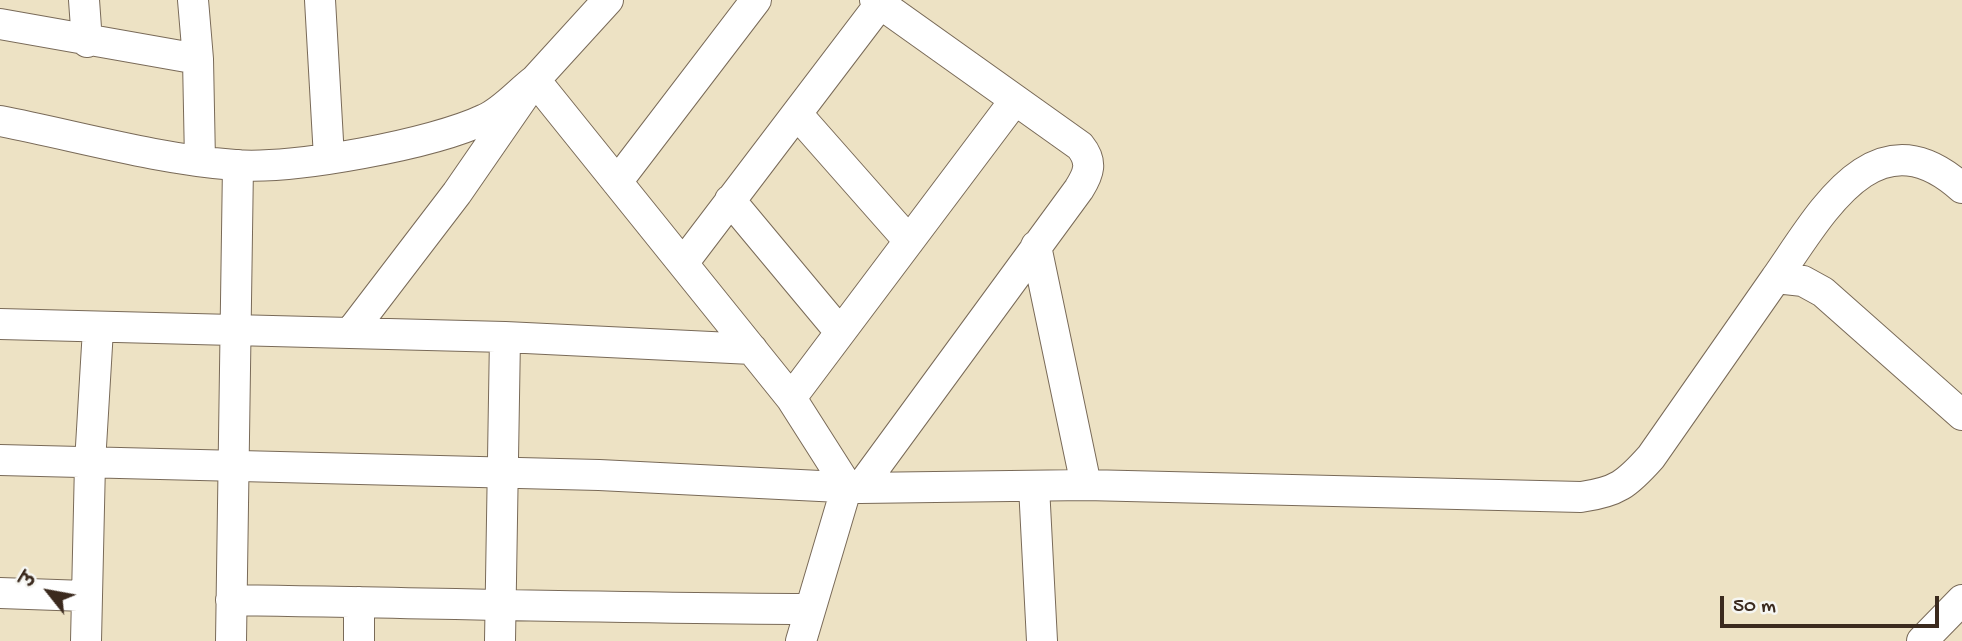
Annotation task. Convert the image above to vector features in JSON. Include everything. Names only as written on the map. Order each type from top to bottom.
[{"type":"street","points":[[84,0],[87,42]]},
{"type":"street","points":[[193,0],[198,60],[200,161]]},
{"type":"street","points":[[320,0],[329,158]]},
{"type":"street","points":[[0,121],[200,161],[238,166],[329,158],[450,133],[487,118],[534,79],[608,0]]},
{"type":"street","points":[[617,182],[756,0]]},
{"type":"street","points":[[684,262],[878,2],[1080,146],[1087,155],[1090,166],[1079,189],[854,487],[801,641]]},
{"type":"street","points":[[0,24],[87,42],[198,60]]},
{"type":"street","points":[[534,79],[791,398],[854,487]]},
{"type":"street","points":[[350,333],[457,193],[534,79]]},
{"type":"street","points":[[791,398],[1014,100]]},
{"type":"street","points":[[797,114],[909,241]]},
{"type":"street","points":[[0,460],[501,473],[854,487],[1086,485],[1581,497],[1608,493],[1630,481],[1651,457],[1822,212],[1854,177],[1888,159],[1920,162],[1949,177],[1962,188]]},
{"type":"street","points":[[231,641],[238,166]]},
{"type":"street","points":[[730,200],[840,332]]},
{"type":"street","points":[[1036,246],[1086,485]]},
{"type":"street","points":[[1776,278],[1803,281],[1823,292],[1962,415]]},
{"type":"street","points":[[0,324],[98,329],[505,337],[752,349]]},
{"type":"street","points":[[86,641],[90,463],[98,329]]},
{"type":"street","points":[[500,641],[505,337]]},
{"type":"street","points":[[1034,486],[1042,641]]},
{"type":"street","points":[[0,593],[85,596]]},
{"type":"street","points":[[232,600],[499,603],[578,608],[810,609]]},
{"type":"street","points":[[1922,641],[1962,600]]},
{"type":"street","points":[[359,602],[359,641]]}]
